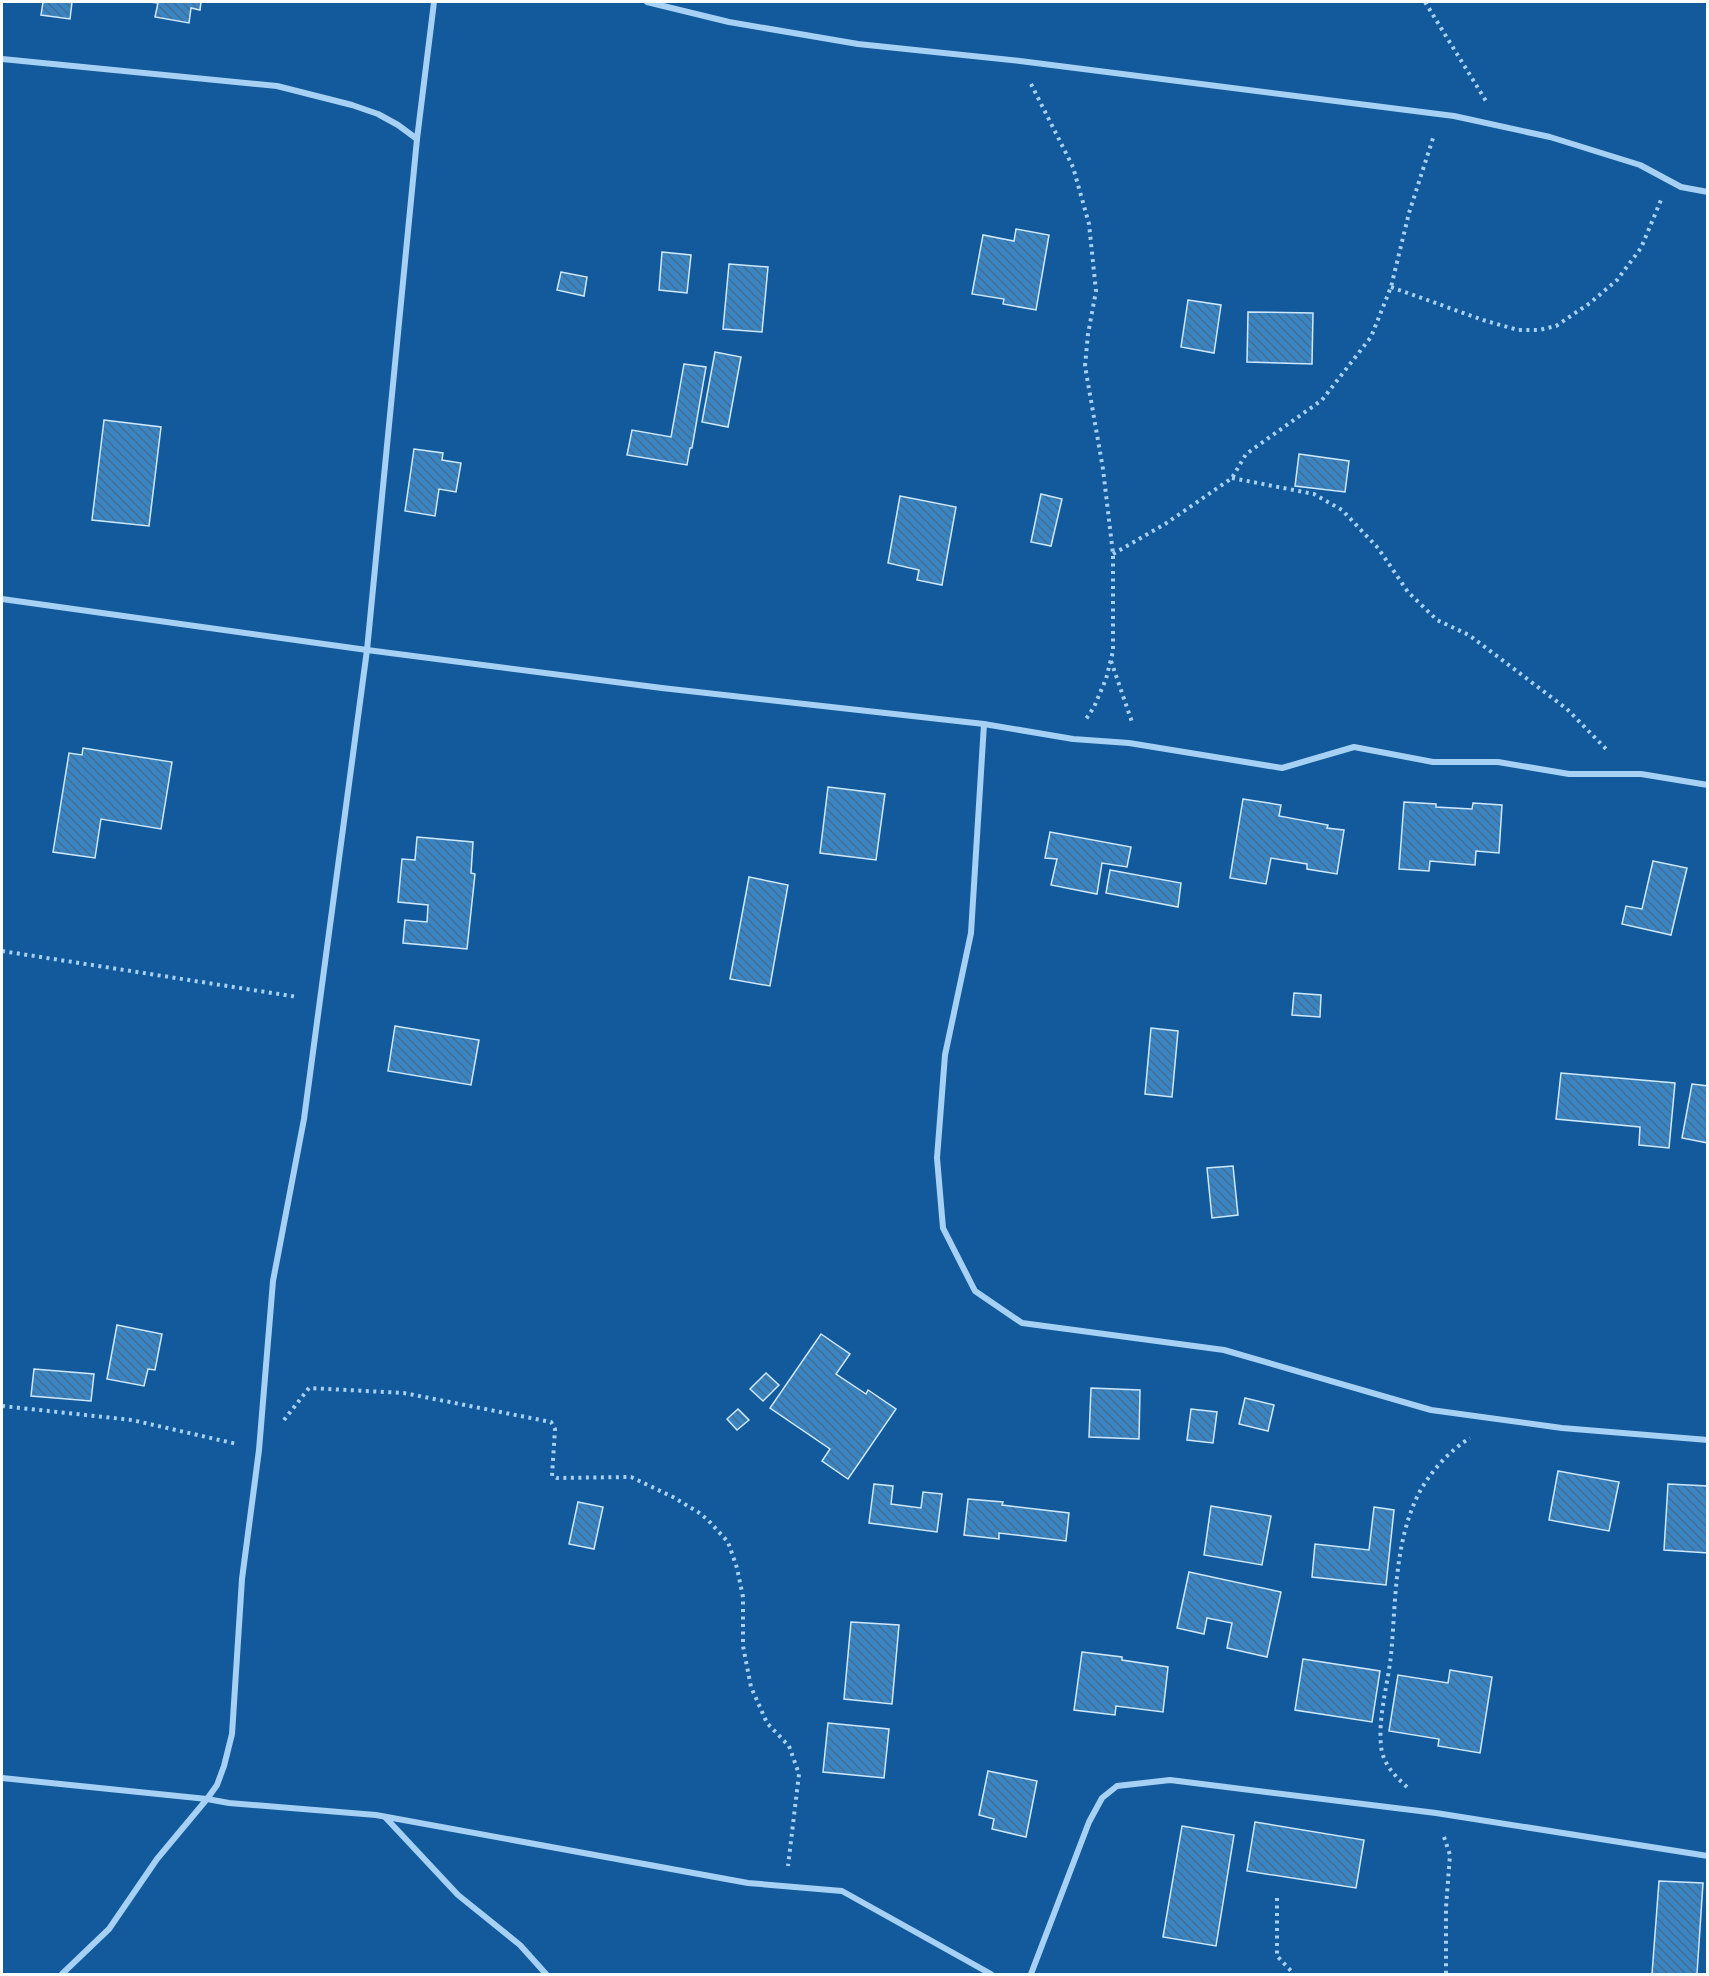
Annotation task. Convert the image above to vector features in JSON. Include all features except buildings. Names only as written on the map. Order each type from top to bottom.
[{"type":"street","points":[[62,1974],[109,1929],[157,1859],[217,1785],[232,1734],[242,1579],[259,1450],[273,1281],[304,1119],[367,650],[417,139],[434,2]]},
{"type":"street","points":[[647,2],[729,22],[858,44],[1020,61],[1441,115],[1550,137],[1640,165],[1681,187],[1707,192]]},
{"type":"street","points":[[2,59],[277,86],[378,114],[417,139]]},
{"type":"street","points":[[2,598],[367,650],[662,688],[984,724],[1073,739],[1144,745],[1282,768],[1354,747],[1433,762],[1498,762],[1569,774],[1641,774],[1707,785]]},
{"type":"street","points":[[984,724],[971,933],[945,1055],[937,1158],[943,1228],[975,1291],[1022,1323],[1224,1350],[1431,1410],[1562,1428],[1707,1440]]},
{"type":"street","points":[[2,1778],[229,1803],[384,1817],[748,1883],[842,1891],[991,1974]]},
{"type":"street","points":[[1031,1974],[1089,1822],[1102,1798],[1117,1786],[1170,1780],[1436,1812],[1707,1856]]},
{"type":"street","points":[[384,1817],[458,1895],[520,1945],[546,1974]]},
{"type":"path","points":[[1425,2],[1482,96],[1507,128]]},
{"type":"path","points":[[1020,61],[1073,167],[1089,224],[1096,291],[1085,366],[1103,469],[1113,555],[1113,651],[1106,679],[1094,707],[1073,739]]},
{"type":"path","points":[[1113,555],[1165,524],[1232,478],[1246,454],[1322,400],[1371,337],[1391,286],[1416,191],[1441,115]]},
{"type":"path","points":[[1391,286],[1483,320],[1518,330],[1539,330],[1556,326],[1590,303],[1617,280],[1641,248],[1659,207],[1667,179]]},
{"type":"path","points":[[1232,478],[1314,494],[1342,510],[1378,548],[1408,592],[1437,620],[1469,635],[1567,709],[1603,748],[1641,774]]},
{"type":"path","points":[[1111,660],[1128,714],[1144,745]]},
{"type":"path","points":[[2,951],[320,1000]]},
{"type":"path","points":[[2,1406],[132,1420],[259,1450],[309,1388],[404,1393],[551,1422],[555,1429],[552,1476],[586,1479],[631,1476],[673,1497],[708,1520],[728,1542],[737,1568],[743,1597],[743,1646],[752,1687],[767,1724],[789,1746],[799,1774],[786,1886]]},
{"type":"path","points":[[1446,1974],[1446,1907],[1450,1855],[1436,1812],[1391,1773],[1382,1748],[1381,1726],[1391,1656],[1400,1554],[1419,1494],[1432,1473],[1458,1445],[1479,1433],[1489,1419]]},
{"type":"path","points":[[1277,1898],[1277,1956],[1294,1974]]}]
